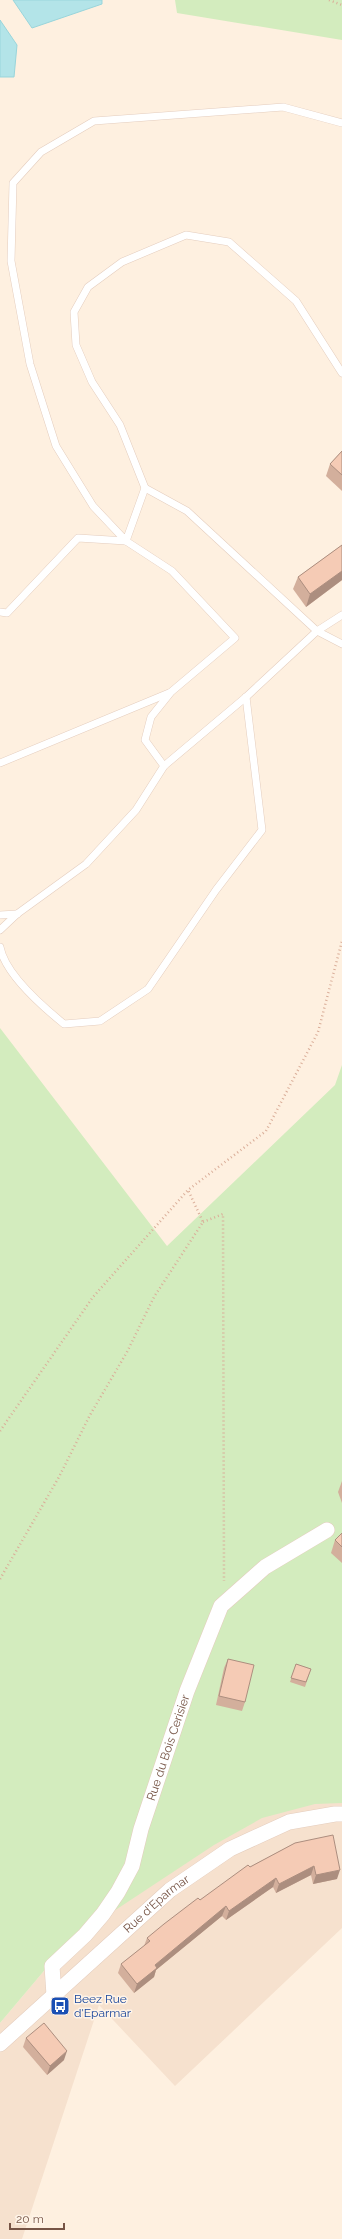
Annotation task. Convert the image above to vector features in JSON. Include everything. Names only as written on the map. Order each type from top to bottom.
[{"type":"street","name":"Rue du Bois Cerisier","points":[[54,1995],[52,1966],[85,1935],[103,1914],[118,1892],[132,1866],[141,1829],[187,1691],[222,1606],[265,1567],[327,1530]]},
{"type":"street","name":"Rue d'Eparmar","points":[[0,2044],[170,1890],[230,1849],[288,1822],[342,1814]]},
{"type":"lane","points":[[164,766],[145,740],[151,717],[172,692],[235,638],[172,571],[126,541],[93,506],[56,446],[30,364],[11,261],[13,183],[41,152],[94,121],[282,107],[342,123]]},
{"type":"lane","points":[[342,373],[296,301],[229,242],[186,235],[122,262],[88,287],[74,312],[76,345],[92,382],[120,425],[145,488],[187,511],[317,631],[342,644]]},
{"type":"lane","points":[[126,541],[145,488]]},
{"type":"lane","points":[[0,612],[7,613],[78,538],[126,541]]},
{"type":"lane","points":[[0,930],[17,914],[86,864],[136,810],[164,766],[246,697],[317,631],[342,614]]},
{"type":"lane","points":[[0,763],[172,692]]},
{"type":"lane","points":[[0,947],[2,958],[37,1003],[64,1024],[100,1021],[148,989],[216,890],[262,830],[246,697]]},
{"type":"lane","points":[[0,915],[17,914]]},
{"type":"path","points":[[329,0],[342,5]]},
{"type":"path","points":[[0,1431],[93,1297],[188,1190],[266,1131],[318,1032],[342,941]]},
{"type":"path","points":[[188,1190],[203,1222]]},
{"type":"path","points":[[0,1579],[59,1477],[90,1415],[127,1352],[154,1297],[203,1222],[223,1214],[224,1596],[222,1606]]},
{"type":"shaded area","points":[[342,1471],[342,1928],[175,2086],[99,2005],[22,2239],[0,2239],[0,2023],[70,1940]]},
{"type":"green space","points":[[175,0],[342,0],[342,40],[177,13]]},
{"type":"green space","points":[[0,1028],[167,1246],[335,1085],[342,1065],[342,1803],[315,1804],[262,1818],[214,1845],[70,1940],[0,2023]]},
{"type":"water","points":[[13,0],[102,0],[102,4],[32,28]]},
{"type":"water","points":[[0,20],[17,45],[14,77],[0,77]]},
{"type":"building","points":[[342,451],[342,475],[330,464]]},
{"type":"building","points":[[342,545],[342,571],[310,594],[298,577]]},
{"type":"building","points":[[342,1533],[342,1547],[335,1540]]},
{"type":"building","points":[[228,1659],[254,1665],[245,1702],[219,1696]]},
{"type":"building","points":[[296,1664],[311,1669],[306,1682],[291,1678]]},
{"type":"building","points":[[333,1835],[340,1870],[316,1875],[314,1866],[279,1884],[276,1878],[229,1911],[226,1906],[155,1965],[157,1968],[137,1984],[121,1964],[150,1941],[147,1938],[164,1924],[198,1898],[200,1900],[248,1865],[250,1867],[295,1843]]},
{"type":"building","points":[[44,2023],[67,2051],[50,2066],[26,2038]]},
{"type":"place","name":"Beez Rue d'Eparmar","points":[[60,2006]]}]
